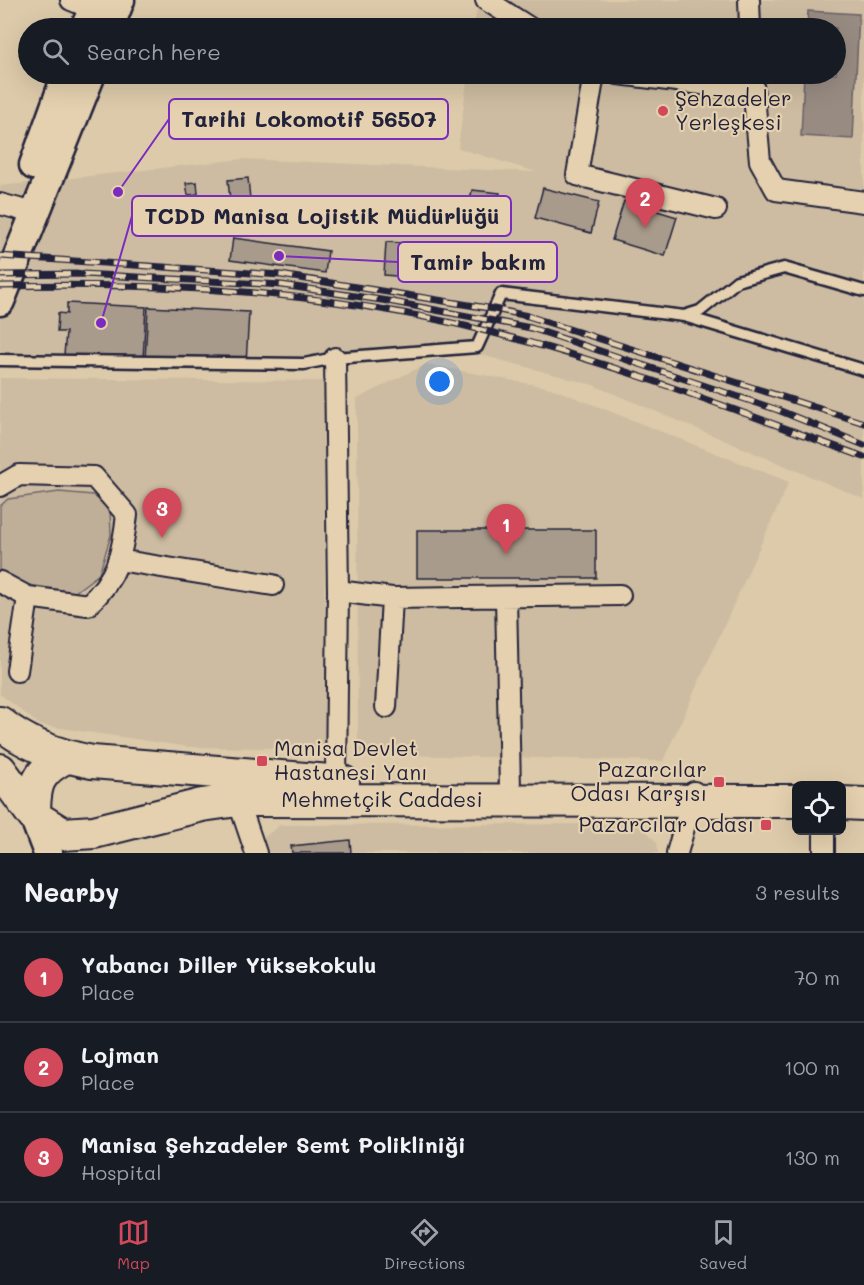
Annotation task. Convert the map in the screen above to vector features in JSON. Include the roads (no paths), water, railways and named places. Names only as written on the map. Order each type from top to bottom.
[{"type":"main road","points":[[0,260],[63,84]]},
{"type":"main road","points":[[0,301],[18,209],[86,84]]},
{"type":"main road","name":"Mehmetçik Caddesi","points":[[0,723],[12,733],[66,757],[134,767],[336,781],[693,794],[792,801]]},
{"type":"main road","points":[[48,853],[34,816],[34,797],[39,779],[48,766],[66,757]]},
{"type":"main road","points":[[134,767],[150,777],[157,789],[159,801],[156,811],[149,819]]},
{"type":"main road","name":"Mehmetçik Caddesi","points":[[0,770],[34,816],[63,834],[89,843],[149,819],[202,805],[238,801],[792,793]]},
{"type":"main road","points":[[846,795],[864,796]]},
{"type":"main road","points":[[846,802],[864,804]]},
{"type":"street","points":[[486,0],[514,18]]},
{"type":"street","points":[[749,0],[750,18]]},
{"type":"street","points":[[592,84],[577,175],[716,209]]},
{"type":"street","points":[[752,84],[760,161],[776,190],[864,202]]},
{"type":"street","points":[[334,358],[338,591],[336,781]]},
{"type":"street","points":[[0,486],[19,475],[94,477],[127,515],[118,560],[108,587],[88,605],[28,597],[0,582]]},
{"type":"street","points":[[118,560],[273,585]]},
{"type":"street","points":[[338,591],[392,598],[620,595]]},
{"type":"street","points":[[17,671],[28,597]]},
{"type":"street","points":[[506,597],[510,789]]},
{"type":"street","points":[[386,707],[392,598]]},
{"type":"street","points":[[677,853],[693,794]]},
{"type":"street","points":[[238,801],[256,853]]},
{"type":"street","points":[[824,835],[824,853]]},
{"type":"lane","points":[[684,316],[700,311],[737,281],[784,268],[864,291]]},
{"type":"lane","points":[[0,360],[304,364],[334,358],[477,347],[501,294],[684,316],[864,370]]},
{"type":"railway","points":[[0,256],[281,275],[494,309],[528,316],[864,423]]},
{"type":"railway","points":[[0,275],[83,274],[282,285],[388,301],[531,328],[778,410],[864,445]]},
{"type":"railway","points":[[0,286],[122,286],[244,292],[306,298],[426,317],[534,344],[630,373],[864,457]]},
{"type":"place","name":"Şehzadeler Yerleşkesi","points":[[663,111]]},
{"type":"place","name":"Tarihi Lokomotif 56507","points":[[118,192]]},
{"type":"place","name":"Lojman","points":[[645,228]]},
{"type":"place","name":"Tamir bakım","points":[[279,256]]},
{"type":"place","name":"TCDD Manisa Lojistik Müdürlüğü","points":[[101,323]]},
{"type":"place","name":"Manisa Şehzadeler Semt Polikliniği","points":[[162,538]]},
{"type":"place","name":"Yabancı Diller Yüksekokulu","points":[[506,554]]},
{"type":"place","name":"Manisa Devlet Hastanesi Yanı","points":[[262,761]]},
{"type":"place","name":"Pazarcılar Odası Karşısı","points":[[719,782]]},
{"type":"place","name":"Pazarcılar Odası","points":[[766,825]]}]
